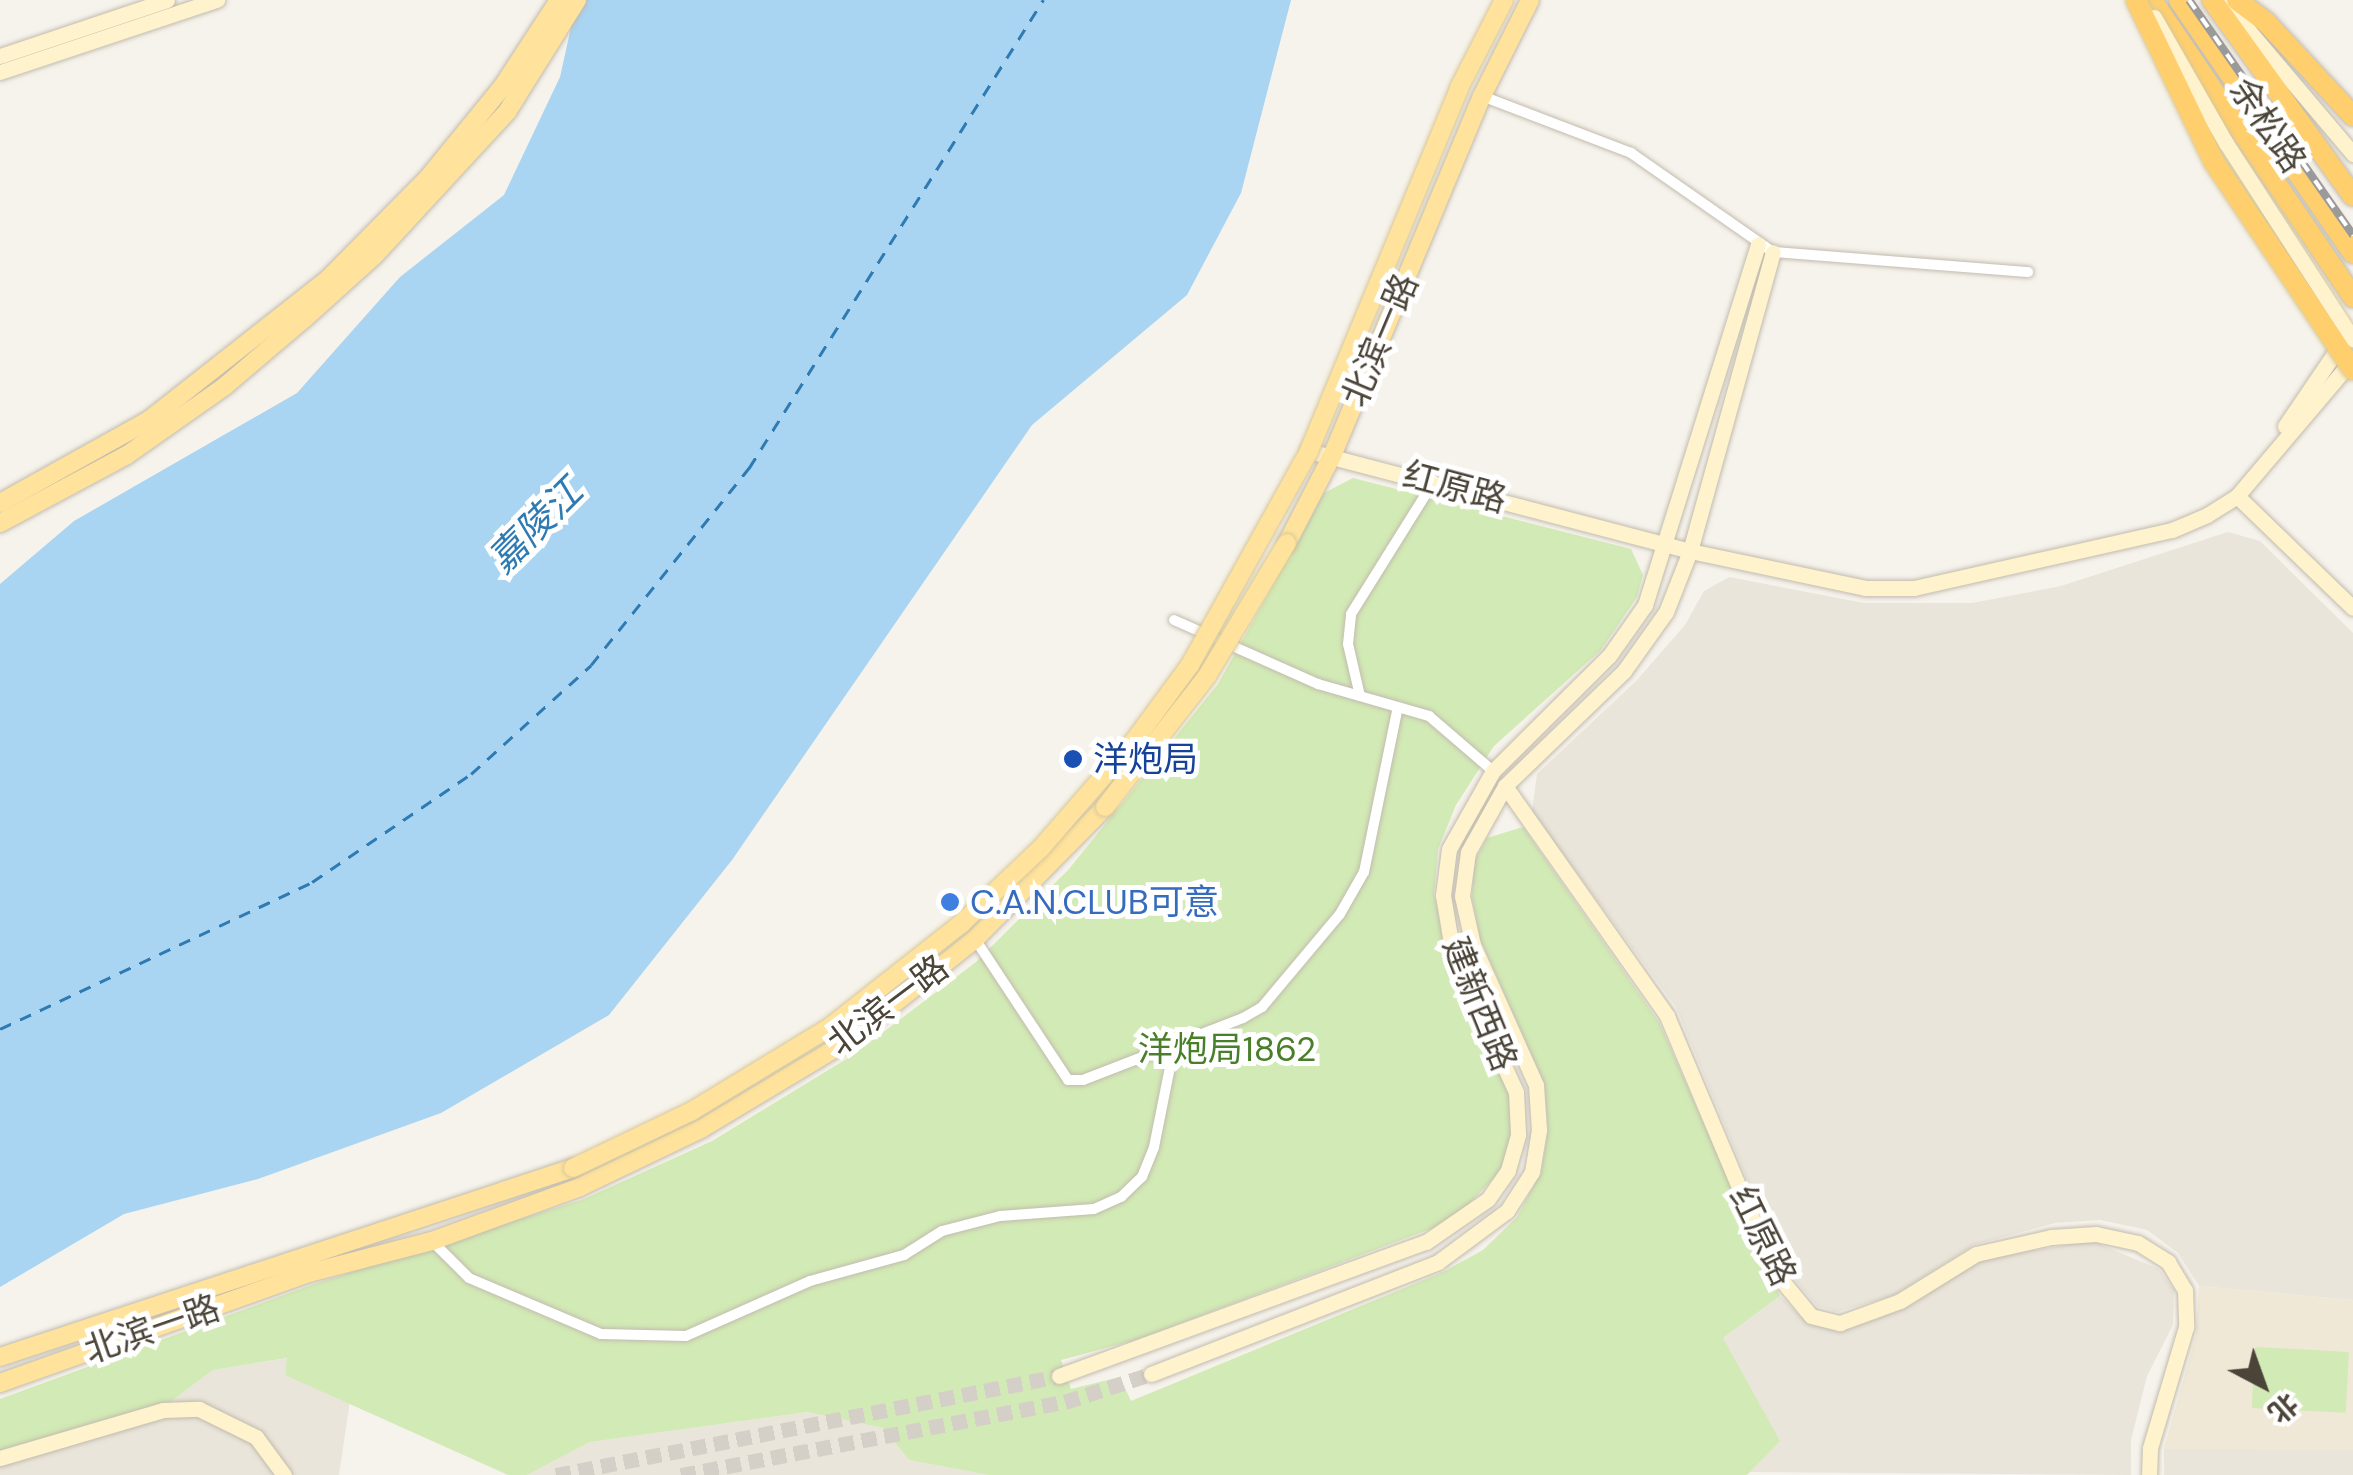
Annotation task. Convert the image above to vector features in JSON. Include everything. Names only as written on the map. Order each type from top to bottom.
[{"type":"highway","points":[[2136,0],[2214,162],[2353,370]]},
{"type":"highway","points":[[2148,0],[2353,297]]},
{"type":"highway","name":"余松路","points":[[2179,0],[2353,254]]},
{"type":"highway","name":"余松路","points":[[2212,0],[2353,196]]},
{"type":"highway","points":[[2237,0],[2266,22],[2353,116]]},
{"type":"main road","points":[[0,56],[167,0]]},
{"type":"main road","points":[[0,72],[216,0]]},
{"type":"main road","points":[[0,504],[149,420],[297,304],[428,178],[502,86],[559,0]]},
{"type":"main road","points":[[0,523],[127,455],[225,386],[375,255],[507,112],[577,0]]},
{"type":"main road","name":"北滨一路","points":[[0,1357],[573,1168],[692,1111],[830,1028],[961,924],[1042,848],[1190,666],[1309,451],[1459,88],[1504,0]]},
{"type":"main road","name":"北滨一路","points":[[0,1382],[309,1273],[432,1241],[580,1187],[701,1129],[844,1043],[975,940],[1105,807],[1207,676],[1332,456],[1482,96],[1530,0]]},
{"type":"main road","points":[[2148,0],[2226,143],[2353,339]]},
{"type":"main road","points":[[2223,0],[2353,154]]},
{"type":"main road","name":"建新西路","points":[[1059,1376],[1426,1242],[1488,1199],[1508,1170],[1518,1134],[1516,1092],[1453,955],[1443,895],[1449,849],[1493,771],[1608,656],[1645,604],[1765,248]]},
{"type":"main road","name":"建新西路","points":[[1151,1374],[1438,1262],[1476,1240],[1507,1211],[1532,1172],[1539,1130],[1536,1084],[1473,945],[1462,896],[1468,852],[1505,786],[1624,671],[1666,612],[1690,551],[1765,248]]},
{"type":"main road","points":[[2237,496],[2353,326]]},
{"type":"main road","points":[[2237,496],[2353,359]]},
{"type":"main road","name":"红原路","points":[[1309,451],[1435,480],[1690,551],[1865,588],[1914,588],[2172,530],[2237,496]]},
{"type":"main road","points":[[2237,496],[2353,608]]},
{"type":"main road","name":"红原路","points":[[1505,786],[1667,1016],[1774,1271],[1811,1316],[1840,1323],[1900,1302],[1976,1254],[2051,1237],[2096,1234],[2138,1242],[2168,1262],[2185,1290],[2186,1327],[2150,1448],[2149,1475]]},
{"type":"main road","points":[[0,1458],[163,1410],[199,1410],[256,1436],[284,1475]]},
{"type":"street","points":[[1482,96],[1631,153],[1672,176],[1765,248],[2028,272]]},
{"type":"street","points":[[1360,696],[1348,644],[1350,614],[1435,480]]},
{"type":"street","points":[[1174,620],[1266,664],[1429,716],[1493,771]]},
{"type":"street","points":[[975,940],[1068,1080],[1083,1080],[1262,1007],[1340,914],[1376,833],[1398,706]]},
{"type":"street","points":[[432,1241],[468,1278],[601,1334],[686,1336],[810,1280],[904,1254],[942,1231],[1000,1216],[1094,1209],[1121,1197],[1142,1177],[1154,1147],[1174,1042]]},
{"type":"shaded area","points":[[2228,532],[2260,541],[2353,633],[2353,1300],[2199,1286],[2178,1253],[2147,1230],[2100,1220],[2055,1223],[1974,1245],[1895,1295],[1837,1312],[1817,1306],[1782,1264],[1676,1007],[1532,812],[1537,774],[1637,680],[1685,625],[1704,591],[1729,577],[1864,603],[1972,603],[2061,586]]},
{"type":"shaded area","points":[[2092,1241],[2159,1269],[2174,1290],[2173,1325],[2147,1376],[2131,1440],[2131,1475],[1744,1472],[1723,1338],[1780,1296],[1806,1322],[1838,1332],[1901,1307],[1978,1259]]},
{"type":"shaded area","points":[[2199,1286],[2353,1300],[2353,1450],[2164,1449],[2196,1335]]},
{"type":"shaded area","points":[[288,1358],[285,1375],[350,1401],[339,1475],[0,1475],[0,1466],[141,1424],[213,1370]]},
{"type":"shaded area","points":[[807,1412],[883,1428],[909,1460],[988,1475],[527,1475],[590,1442]]},
{"type":"shaded area","points":[[2164,1449],[2353,1449],[2353,1475],[2164,1475]]},
{"type":"green space","name":"洋炮局1862","points":[[1353,478],[1631,549],[1643,575],[1637,597],[1601,650],[1494,746],[1456,805],[1438,849],[1434,895],[1449,956],[1511,1093],[1513,1135],[1502,1169],[1454,1220],[1139,1339],[1061,1360],[1071,1389],[1120,1377],[1131,1401],[1443,1272],[1483,1250],[1517,1217],[1541,1172],[1548,1129],[1544,1083],[1480,939],[1472,897],[1474,862],[1487,838],[1523,827],[1659,1022],[1780,1296],[1723,1338],[1780,1441],[1747,1475],[988,1475],[909,1460],[883,1428],[807,1412],[590,1442],[527,1475],[508,1475],[285,1375],[287,1358],[213,1370],[165,1406],[0,1452],[0,1399],[311,1285],[584,1199],[712,1141],[853,1055],[976,962],[1069,869],[1218,684],[1324,493]]},
{"type":"green space","points":[[2255,1347],[2349,1352],[2346,1413],[2252,1408]]},
{"type":"water","name":"嘉陵江","points":[[577,0],[1291,0],[1241,193],[1187,295],[1032,425],[732,860],[609,1015],[441,1113],[258,1179],[124,1214],[0,1287],[0,584],[74,521],[297,393],[400,277],[504,195],[560,77]]},
{"type":"ferry route","points":[[0,1029],[312,882],[471,774],[591,665],[749,468],[1043,0]]},
{"type":"tunnel","points":[[681,1475],[1065,1402],[1151,1374]]},
{"type":"tunnel","points":[[556,1475],[1059,1376]]},
{"type":"railway","points":[[2189,0],[2353,235]]},
{"type":"place","name":"洋炮局","points":[[1073,759]]},
{"type":"place","name":"C.A.N.CLUB可意","points":[[950,902]]}]
